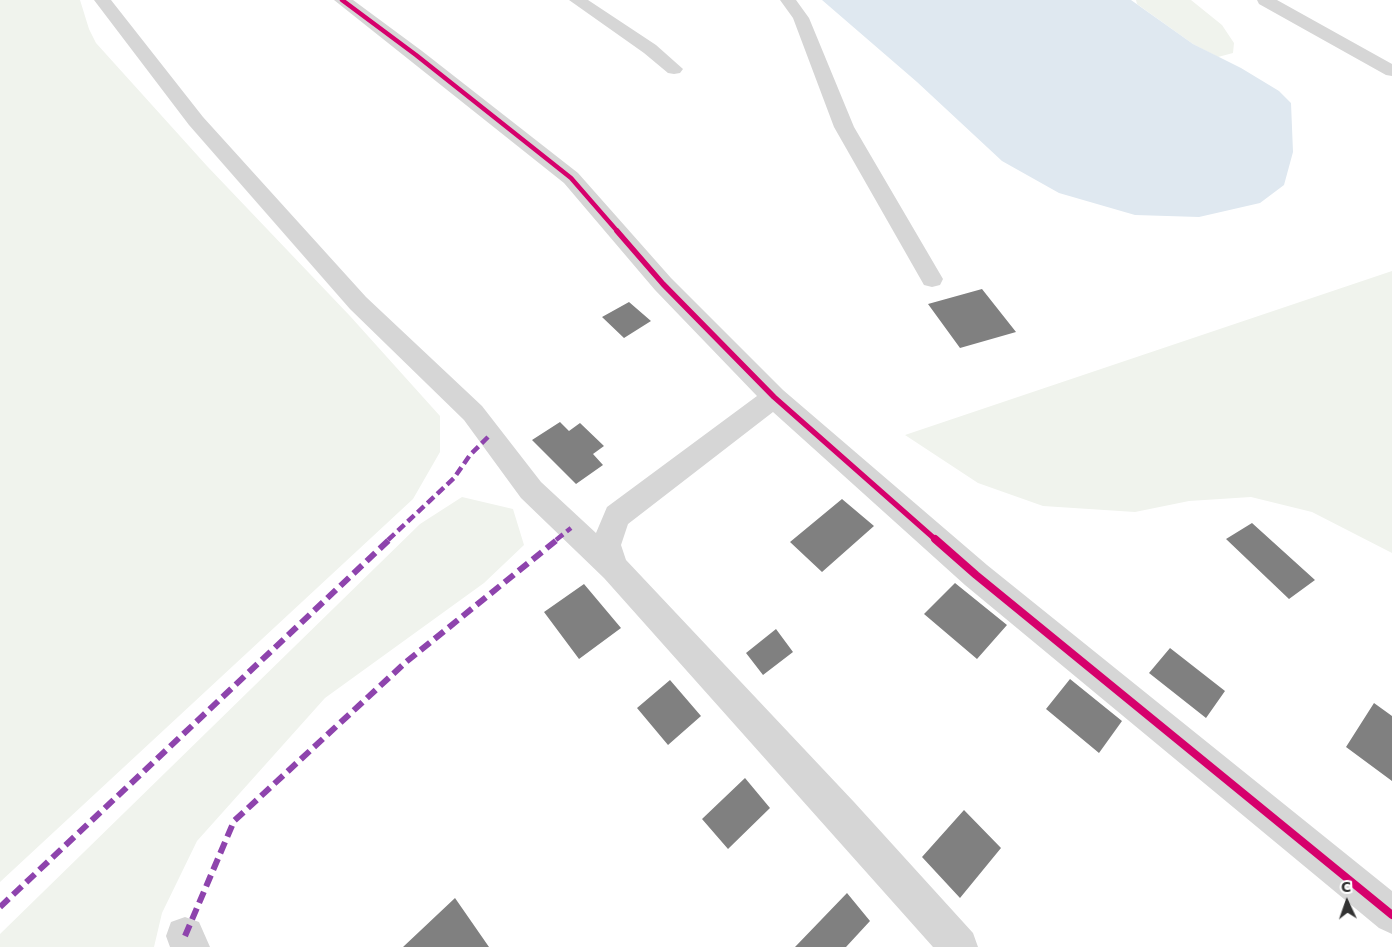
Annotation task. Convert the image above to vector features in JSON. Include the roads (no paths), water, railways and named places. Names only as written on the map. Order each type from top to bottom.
[{"type":"street","points":[[102,0],[196,121],[358,303],[473,413],[531,490],[614,568],[841,815],[959,947]]},
{"type":"street","points":[[342,0],[416,55],[571,178],[663,284],[774,397],[976,575],[1392,915]]},
{"type":"street","points":[[577,0],[650,49],[674,69]]},
{"type":"street","points":[[788,0],[801,18],[844,128],[932,279]]},
{"type":"street","points":[[1265,0],[1392,71]]},
{"type":"street","points":[[614,568],[606,545],[617,516],[774,397]]}]
